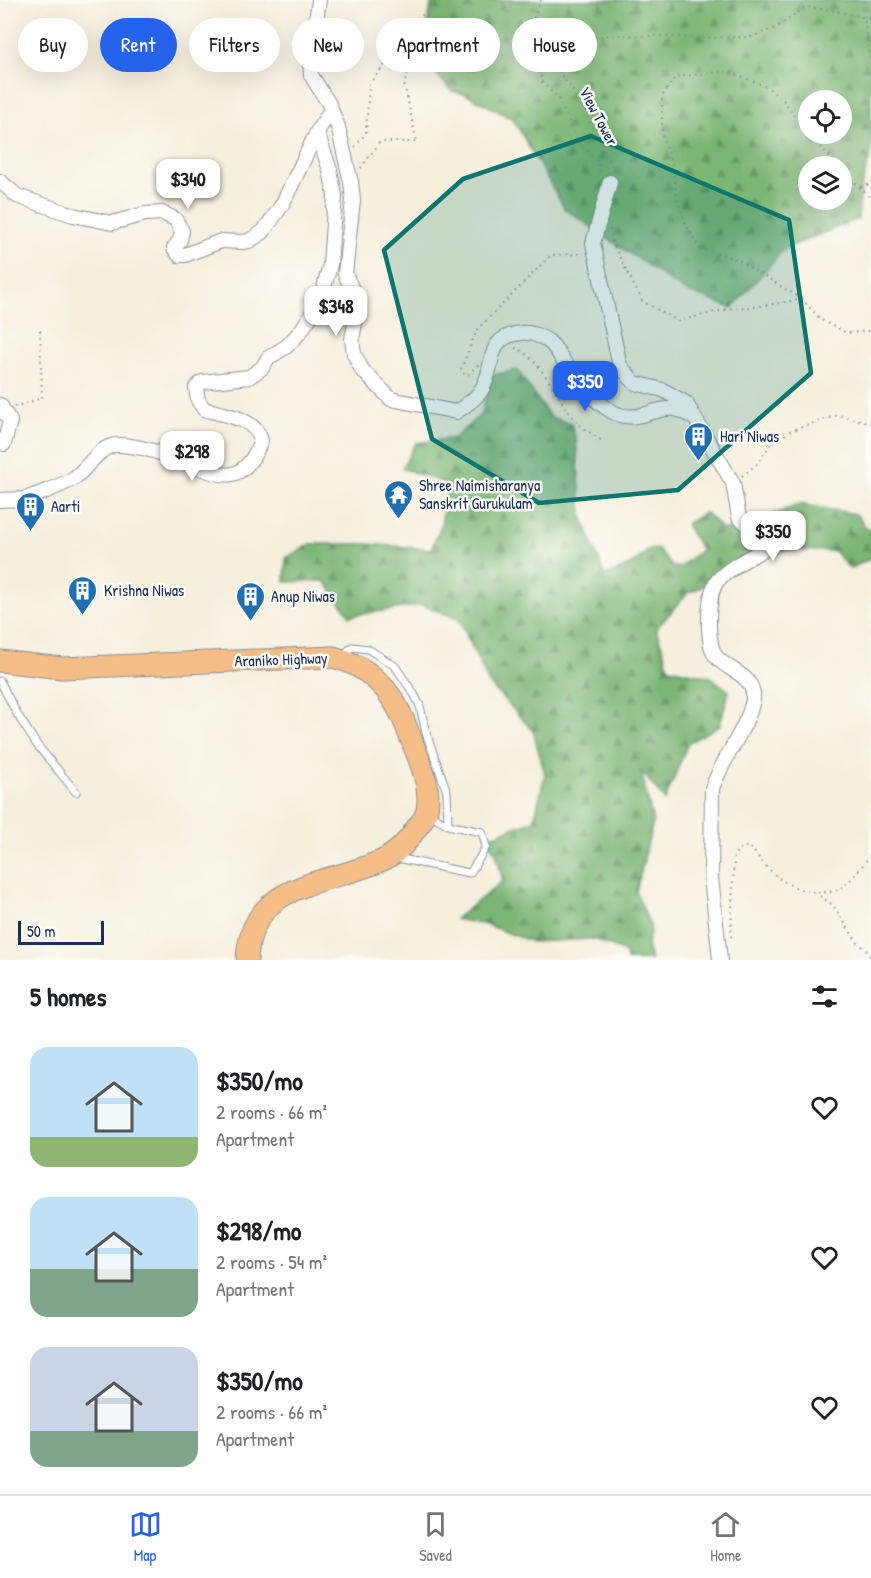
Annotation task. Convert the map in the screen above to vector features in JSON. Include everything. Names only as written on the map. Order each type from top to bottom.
[{"type":"highway","name":"Araniko Highway","points":[[0,661],[62,668],[312,656],[340,658],[369,673],[394,699],[427,785],[427,811]]},
{"type":"highway","points":[[247,960],[247,950],[253,931],[261,916],[274,902],[311,882],[378,862],[389,856],[410,837],[427,811]]},
{"type":"street","points":[[319,0],[310,61],[311,75],[338,127],[351,182],[353,200],[345,274],[355,296],[357,308],[352,339],[354,354],[362,370],[392,399],[456,412],[475,399],[484,386],[493,348],[498,342],[512,334],[525,333],[537,335],[548,341],[598,403],[623,417],[637,417],[674,407],[683,410],[697,422]]},
{"type":"street","points":[[0,181],[17,196],[95,221],[112,223],[145,214],[162,213],[175,219],[182,231],[180,240],[174,248],[179,255],[185,255],[221,241],[249,241],[263,232],[282,205],[317,132],[331,110]]},
{"type":"street","points":[[0,500],[25,499],[74,478],[104,450],[113,445],[135,446],[179,459],[216,474],[225,475],[241,471],[255,457],[261,441],[255,428],[245,421],[204,409],[198,400],[196,388],[202,382],[249,376],[256,373],[268,358],[287,346],[300,332],[320,302],[330,265],[335,196],[330,170],[317,132]]},
{"type":"street","points":[[610,182],[593,243],[620,366],[635,383],[663,390],[686,403],[733,483],[739,517],[764,539],[765,545],[764,549],[735,567],[715,584],[709,622],[710,639],[715,655],[725,665],[742,675],[753,692],[750,710],[716,776],[712,789],[711,877],[720,960]]},
{"type":"street","points":[[0,405],[10,421],[4,444]]},
{"type":"lane","points":[[340,658],[352,647],[368,649],[394,666],[414,694],[420,706],[426,734],[447,792],[448,825]]},
{"type":"lane","points":[[0,681],[37,745],[76,792]]},
{"type":"lane","points":[[389,856],[470,873],[486,847],[482,832],[448,825],[427,811]]},
{"type":"path","points":[[541,0],[533,20],[542,82],[559,99],[579,144],[598,162],[613,244],[642,301],[678,321],[732,308],[756,307],[802,299]]},
{"type":"path","points":[[346,159],[366,133],[369,84],[392,56],[400,31],[433,7],[410,48],[415,56],[404,84],[417,142],[380,142],[351,182]]},
{"type":"path","name":"View Tower","points":[[610,182],[618,178],[576,95],[559,72],[565,54],[590,37],[621,35],[689,38],[750,37],[776,28],[805,8],[831,10],[871,19]]},
{"type":"path","points":[[871,14],[864,17],[871,65]]},
{"type":"path","points":[[829,156],[806,131],[783,100],[767,87],[728,71],[675,77],[662,96],[662,135],[673,167],[677,199],[686,224],[699,248],[736,259],[802,299],[821,320],[847,333],[871,331]]},
{"type":"path","points":[[852,179],[871,198]]},
{"type":"path","points":[[861,187],[871,184]]},
{"type":"path","points":[[585,245],[579,254],[551,255],[477,330],[461,369],[465,375],[469,374],[493,348],[510,347],[522,351],[537,365],[578,423],[604,443]]},
{"type":"path","points":[[10,421],[14,407],[42,398],[40,330]]},
{"type":"path","points":[[733,483],[758,463],[770,445],[790,431],[838,415],[871,423]]},
{"type":"path","points":[[730,941],[734,858],[736,850],[748,846],[774,875],[793,886],[815,892],[832,905],[871,958]]},
{"type":"path","points":[[815,892],[839,889],[861,869],[871,854]]},
{"type":"highlighted area","points":[[591,136],[789,220],[811,373],[678,490],[539,503],[432,439],[384,250],[463,179]]},
{"type":"green space","points":[[432,0],[871,0],[871,154],[861,187],[858,219],[784,249],[732,308],[683,290],[565,209],[513,119],[468,95],[452,91],[435,72],[500,72],[500,18],[428,18]]},
{"type":"green space","points":[[517,370],[550,417],[571,423],[576,440],[582,516],[605,576],[634,563],[648,550],[657,549],[673,567],[680,567],[701,550],[686,524],[705,512],[723,530],[765,518],[799,504],[856,514],[867,529],[871,528],[871,558],[850,569],[834,551],[784,550],[688,593],[656,629],[669,668],[711,677],[729,691],[720,725],[688,743],[665,800],[641,771],[653,822],[636,892],[651,928],[647,945],[651,960],[627,960],[625,952],[593,939],[532,942],[487,925],[455,919],[503,881],[496,853],[486,838],[534,820],[545,774],[533,731],[489,683],[459,619],[422,605],[350,616],[325,581],[285,582],[286,558],[311,544],[368,544],[431,549],[441,526],[447,484],[402,468],[416,443],[454,438],[481,414],[492,375]]},
{"type":"place","name":"Hari Niwas","points":[[699,462]]},
{"type":"place","name":"Shree Naimisharanya Sanskrit Gurukulam","points":[[398,520]]},
{"type":"place","name":"Aarti","points":[[30,532]]},
{"type":"place","name":"Krishna Niwas","points":[[83,616]]},
{"type":"place","name":"Anup Niwas","points":[[250,622]]}]
